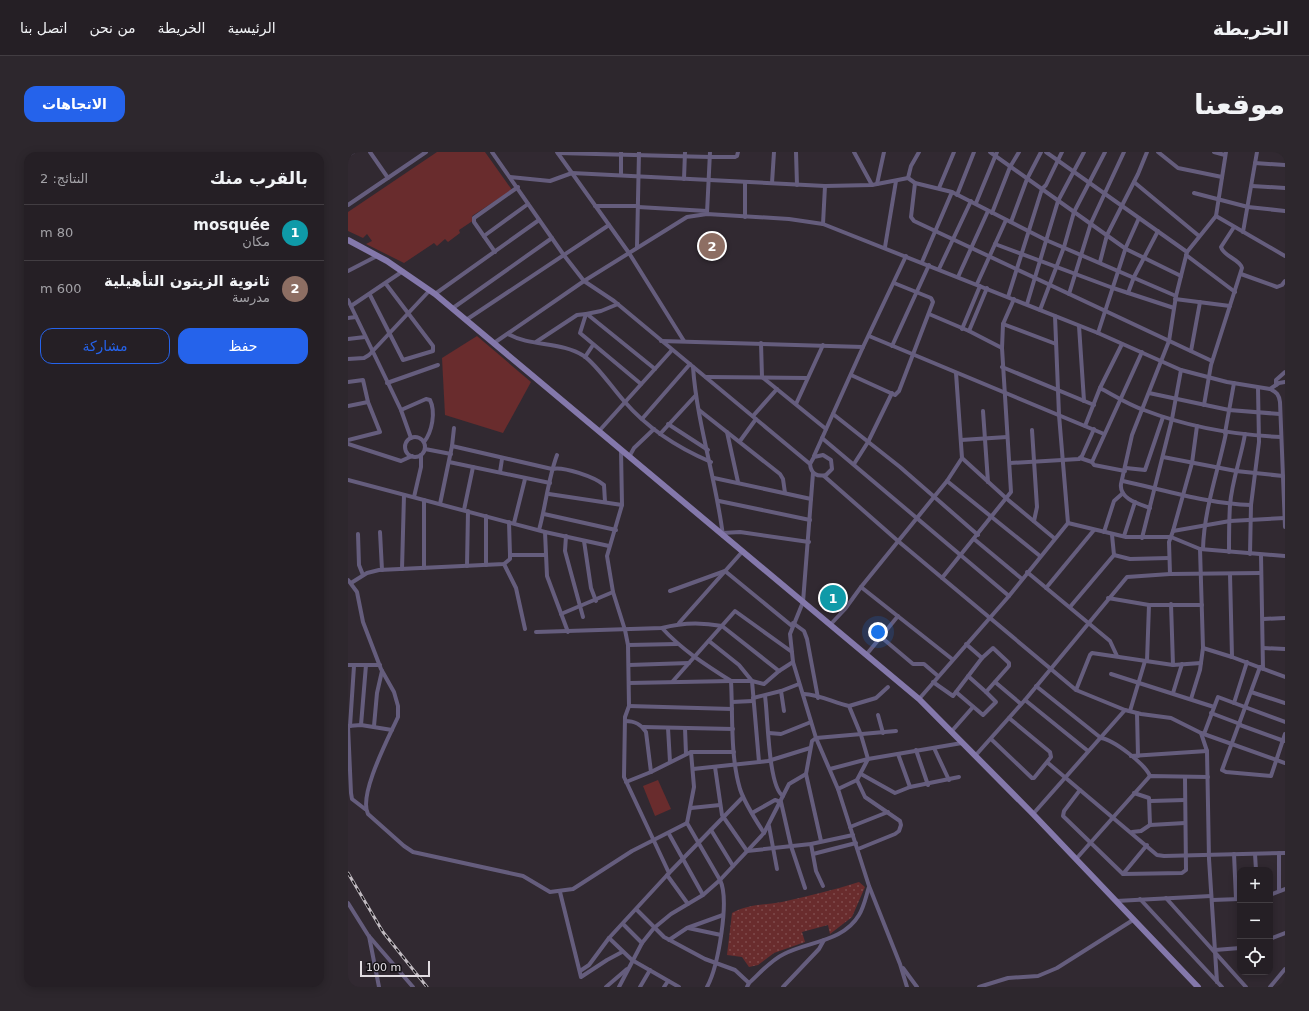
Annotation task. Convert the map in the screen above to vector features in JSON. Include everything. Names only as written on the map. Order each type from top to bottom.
[{"type":"main road","points":[[348,240],[403,271],[436,294],[919,700],[1033,814],[1198,987]]},
{"type":"street","points":[[348,155],[353,152]]},
{"type":"street","points":[[370,152],[388,178]]},
{"type":"street","points":[[348,205],[426,152]]},
{"type":"street","points":[[492,152],[518,187],[563,254],[584,281],[618,304],[810,464],[813,473],[809,542],[803,602],[790,634],[793,662],[816,738],[838,788],[869,886],[900,964],[907,987]]},
{"type":"street","points":[[559,152],[685,154],[710,157],[735,157],[737,156],[738,152]]},
{"type":"street","points":[[559,152],[572,173],[629,253],[684,341]]},
{"type":"street","points":[[707,212],[710,152]]},
{"type":"street","points":[[772,184],[774,152]]},
{"type":"street","points":[[796,152],[797,185]]},
{"type":"street","points":[[854,152],[872,186]]},
{"type":"street","points":[[877,184],[884,152]]},
{"type":"street","points":[[908,178],[911,166],[919,152]]},
{"type":"street","points":[[939,188],[954,152]]},
{"type":"street","points":[[958,195],[974,152]]},
{"type":"street","points":[[990,152],[996,154],[1010,167],[1107,235],[1144,257],[1181,276]]},
{"type":"street","points":[[958,277],[1010,167],[1019,152]]},
{"type":"street","points":[[1012,222],[1027,179],[1041,152]]},
{"type":"street","points":[[1046,152],[1158,231],[1235,292]]},
{"type":"street","points":[[1008,297],[1042,189],[1046,185],[1062,152]]},
{"type":"street","points":[[1027,304],[1058,201],[1084,152]]},
{"type":"street","points":[[1040,310],[1064,247],[1074,212],[1105,152]]},
{"type":"street","points":[[1069,294],[1091,223],[1124,152]]},
{"type":"street","points":[[1100,262],[1107,235],[1134,182],[1147,152]]},
{"type":"street","points":[[1158,152],[1178,168],[1222,177]]},
{"type":"street","points":[[1150,508],[1135,502],[1123,493],[1121,488],[1122,480],[1126,469],[1130,443],[1169,341],[1174,308],[1186,254],[1216,216],[1226,153],[1214,152]]},
{"type":"street","points":[[1244,232],[1257,152]]},
{"type":"street","points":[[621,153],[621,175]]},
{"type":"street","points":[[637,247],[639,154]]},
{"type":"street","points":[[684,179],[685,154]]},
{"type":"street","points":[[939,269],[953,238],[973,202],[996,154]]},
{"type":"street","points":[[1255,163],[1285,165]]},
{"type":"street","points":[[510,177],[550,181],[572,173],[825,186],[872,186],[908,178],[915,182],[952,192],[1046,240],[1134,277],[1176,298],[1230,306]]},
{"type":"street","points":[[885,248],[896,181]]},
{"type":"street","points":[[745,182],[745,217]]},
{"type":"street","points":[[915,182],[912,220],[1212,361]]},
{"type":"street","points":[[1134,182],[1199,236]]},
{"type":"street","points":[[823,224],[825,186]]},
{"type":"street","points":[[1252,186],[1285,188]]},
{"type":"street","points":[[495,252],[474,222],[474,218],[518,187]]},
{"type":"street","points":[[922,262],[952,192]]},
{"type":"street","points":[[1194,193],[1218,201],[1248,207],[1285,211]]},
{"type":"street","points":[[484,236],[528,204]]},
{"type":"street","points":[[595,206],[638,206],[745,217],[789,219],[823,224],[1027,304],[1098,333],[1181,370],[1234,383],[1270,389],[1278,393],[1283,402],[1280,414],[1283,424],[1281,437],[1284,466],[1285,527]]},
{"type":"street","points":[[494,343],[584,281],[687,216],[707,212]]},
{"type":"street","points":[[1216,216],[1285,256]]},
{"type":"street","points":[[1098,333],[1126,247],[1139,218]]},
{"type":"street","points":[[436,294],[539,220]]},
{"type":"street","points":[[962,329],[989,257],[1006,220]]},
{"type":"street","points":[[466,320],[563,254],[609,226]]},
{"type":"street","points":[[1204,405],[1212,361],[1241,274],[1242,265],[1223,252],[1221,247],[1234,227]]},
{"type":"street","points":[[1128,292],[1134,277],[1158,231]]},
{"type":"street","points":[[453,308],[552,238]]},
{"type":"street","points":[[995,244],[1113,288],[1174,308]]},
{"type":"street","points":[[348,271],[377,256]]},
{"type":"street","points":[[810,464],[906,256]]},
{"type":"street","points":[[892,346],[929,265]]},
{"type":"street","points":[[351,306],[370,295],[403,271]]},
{"type":"street","points":[[1241,274],[1277,287],[1282,286],[1285,281]]},
{"type":"street","points":[[851,374],[895,395],[898,393],[929,314],[932,300],[894,283]]},
{"type":"street","points":[[370,295],[403,360],[433,351],[433,346],[386,284]]},
{"type":"street","points":[[970,331],[987,288]]},
{"type":"street","points":[[348,359],[364,358],[373,352],[410,314],[430,290]]},
{"type":"street","points":[[942,578],[1007,499],[1011,492],[1002,348],[1003,324],[1014,299]]},
{"type":"street","points":[[348,300],[401,410],[412,438]]},
{"type":"street","points":[[1191,351],[1200,302]]},
{"type":"street","points":[[536,342],[577,315],[586,314],[618,304]]},
{"type":"street","points":[[586,314],[580,333],[641,384]]},
{"type":"street","points":[[586,314],[655,369]]},
{"type":"street","points":[[929,314],[962,329],[970,331],[1002,348]]},
{"type":"street","points":[[919,700],[952,659],[1009,596],[1054,538],[1068,523],[1059,415],[1055,316]]},
{"type":"street","points":[[348,318],[356,317]]},
{"type":"street","points":[[1003,324],[1056,344]]},
{"type":"street","points":[[1079,326],[1084,401]]},
{"type":"street","points":[[508,334],[513,337],[558,347],[585,357],[642,419],[660,434],[685,450],[710,462]]},
{"type":"street","points":[[868,336],[956,373],[1004,391],[1104,434]]},
{"type":"street","points":[[348,339],[365,337]]},
{"type":"street","points":[[661,341],[863,347]]},
{"type":"street","points":[[761,343],[762,377],[826,429]]},
{"type":"street","points":[[1085,426],[1100,388],[1122,344]]},
{"type":"street","points":[[585,357],[593,345]]},
{"type":"street","points":[[796,404],[823,345]]},
{"type":"street","points":[[599,431],[672,350]]},
{"type":"street","points":[[1092,462],[1142,352]]},
{"type":"street","points":[[387,383],[438,364]]},
{"type":"street","points":[[691,365],[699,410],[719,501],[723,535],[740,532],[809,542]]},
{"type":"street","points":[[642,419],[691,365]]},
{"type":"street","points":[[1002,367],[1094,405]]},
{"type":"street","points":[[1142,538],[1172,420],[1174,400],[1181,370]]},
{"type":"street","points":[[1276,385],[1276,380],[1285,372]]},
{"type":"street","points":[[830,625],[846,609],[861,587],[947,481],[962,458],[956,373]]},
{"type":"street","points":[[706,377],[807,378]]},
{"type":"street","points":[[348,382],[363,380],[368,402],[380,432],[348,440]]},
{"type":"street","points":[[1270,389],[1285,382]]},
{"type":"street","points":[[1191,699],[1202,663],[1201,574],[1204,525],[1218,467],[1234,383]]},
{"type":"street","points":[[1100,388],[1143,410],[1172,420],[1225,433],[1281,437]]},
{"type":"street","points":[[1250,554],[1251,505],[1254,474],[1258,456],[1258,388]]},
{"type":"street","points":[[740,441],[754,418],[777,389]]},
{"type":"street","points":[[854,464],[868,442],[892,393]]},
{"type":"street","points":[[1150,393],[1174,400],[1230,410],[1280,414]]},
{"type":"street","points":[[660,434],[696,395]]},
{"type":"street","points":[[401,410],[426,399],[430,400],[432,423],[424,442],[425,449],[421,455],[421,467],[414,497]]},
{"type":"street","points":[[348,406],[368,402]]},
{"type":"street","points":[[699,410],[780,474],[783,479],[785,493]]},
{"type":"street","points":[[983,411],[988,482]]},
{"type":"street","points":[[833,414],[934,496],[978,534]]},
{"type":"street","points":[[1010,463],[1080,458],[1092,462],[1094,465],[1145,470],[1163,417]]},
{"type":"street","points":[[668,424],[708,450]]},
{"type":"street","points":[[1170,574],[1169,542],[1184,495],[1192,463],[1197,426]]},
{"type":"street","points":[[440,504],[451,454],[454,428]]},
{"type":"street","points":[[629,457],[634,448],[654,429]]},
{"type":"street","points":[[1032,430],[1037,507],[1034,522]]},
{"type":"street","points":[[1080,458],[1094,430]]},
{"type":"street","points":[[727,432],[738,482]]},
{"type":"street","points":[[1229,552],[1230,504],[1236,471],[1240,464],[1246,434]]},
{"type":"street","points":[[412,456],[407,453],[405,447],[407,441],[418,437],[424,442]]},
{"type":"street","points":[[961,440],[1007,437]]},
{"type":"street","points":[[822,438],[1009,596]]},
{"type":"street","points":[[348,444],[401,461],[412,456],[421,455]]},
{"type":"street","points":[[452,446],[552,470],[560,468],[603,484],[605,502]]},
{"type":"street","points":[[425,449],[451,454]]},
{"type":"street","points":[[621,450],[622,505],[616,530],[609,546],[608,562],[613,592],[628,645],[629,706],[625,721],[624,777],[668,874],[688,904]]},
{"type":"street","points":[[539,530],[544,514],[552,470],[557,455]]},
{"type":"street","points":[[813,473],[817,476],[824,476],[832,469],[831,460],[823,455],[814,456]]},
{"type":"street","points":[[1163,456],[1236,471],[1283,476]]},
{"type":"street","points":[[962,458],[1007,499],[1054,538]]},
{"type":"street","points":[[500,472],[502,459]]},
{"type":"street","points":[[449,462],[550,483]]},
{"type":"street","points":[[467,566],[466,510],[473,467]]},
{"type":"street","points":[[824,476],[898,541],[1076,690],[1124,710],[1171,718],[1203,733],[1285,763]]},
{"type":"street","points":[[714,478],[811,499]]},
{"type":"street","points":[[365,809],[366,790],[398,717],[398,706],[394,692],[382,671],[363,622],[357,592],[350,582],[371,571],[504,564],[510,559],[512,523],[525,479]]},
{"type":"street","points":[[348,480],[546,532],[609,546]]},
{"type":"street","points":[[1122,480],[1210,501],[1251,505]]},
{"type":"street","points":[[947,481],[1040,556]]},
{"type":"street","points":[[1104,532],[1114,500],[1123,493]]},
{"type":"street","points":[[548,494],[622,505]]},
{"type":"street","points":[[402,569],[404,495]]},
{"type":"street","points":[[424,500],[424,568]]},
{"type":"street","points":[[719,501],[810,520]]},
{"type":"street","points":[[1124,536],[1135,502]]},
{"type":"street","points":[[544,514],[616,530]]},
{"type":"street","points":[[486,516],[486,565]]},
{"type":"street","points":[[1173,531],[1230,521],[1285,518]]},
{"type":"street","points":[[1068,523],[1124,536],[1142,538],[1171,536],[1202,549],[1285,556]]},
{"type":"street","points":[[1046,588],[1094,530]]},
{"type":"street","points":[[380,532],[382,570]]},
{"type":"street","points":[[546,532],[547,576],[568,632]]},
{"type":"street","points":[[358,534],[359,565],[363,575]]},
{"type":"street","points":[[1070,607],[1114,555],[1112,534]]},
{"type":"street","points":[[566,536],[565,551],[583,618]]},
{"type":"street","points":[[974,539],[1022,579]]},
{"type":"street","points":[[584,540],[591,588],[596,601]]},
{"type":"street","points":[[679,623],[742,552]]},
{"type":"street","points":[[1261,554],[1263,619],[1261,668],[1233,744],[1222,767],[1223,772],[1269,777],[1272,775],[1285,734]]},
{"type":"street","points":[[510,555],[546,555]]},
{"type":"street","points":[[1114,555],[1130,559],[1169,558]]},
{"type":"street","points":[[504,564],[516,588],[525,629]]},
{"type":"street","points":[[670,591],[725,571]]},
{"type":"street","points":[[725,571],[793,625],[804,631],[807,639],[818,698]]},
{"type":"street","points":[[1027,572],[1110,641],[1117,656]]},
{"type":"street","points":[[975,756],[1025,700],[1108,598],[1127,577],[1170,574],[1261,573]]},
{"type":"street","points":[[1230,574],[1232,657]]},
{"type":"street","points":[[861,587],[952,659]]},
{"type":"street","points":[[561,614],[596,601],[613,592]]},
{"type":"street","points":[[1108,598],[1149,605],[1202,604]]},
{"type":"street","points":[[1171,604],[1173,665]]},
{"type":"street","points":[[1130,711],[1146,661],[1149,605]]},
{"type":"street","points":[[673,682],[735,611],[792,652]]},
{"type":"street","points":[[866,654],[898,616]]},
{"type":"street","points":[[1263,619],[1285,618]]},
{"type":"street","points":[[536,632],[662,628],[679,623],[722,626],[779,671]]},
{"type":"street","points":[[662,628],[677,644],[730,681]]},
{"type":"street","points":[[880,637],[913,664],[916,666],[924,664],[938,676]]},
{"type":"street","points":[[709,641],[739,665],[752,681],[759,762]]},
{"type":"street","points":[[628,645],[677,644]]},
{"type":"street","points":[[966,644],[982,658]]},
{"type":"street","points":[[934,682],[953,696],[982,658],[993,648],[1009,663],[1009,666],[986,692]]},
{"type":"street","points":[[1203,648],[1247,662],[1285,677]]},
{"type":"street","points":[[1263,648],[1285,649]]},
{"type":"street","points":[[1076,690],[1091,654],[1117,656],[1173,665],[1202,663]]},
{"type":"street","points":[[629,683],[752,681],[764,684],[768,683],[779,671],[793,662]]},
{"type":"street","points":[[1234,703],[1247,662]]},
{"type":"street","points":[[629,665],[689,663]]},
{"type":"street","points":[[1173,693],[1182,664]]},
{"type":"street","points":[[348,665],[380,665]]},
{"type":"street","points":[[361,725],[366,665]]},
{"type":"street","points":[[354,666],[349,726],[350,793],[352,799],[365,809],[368,814],[404,846],[413,852],[523,876],[542,889],[550,892],[560,892],[573,889],[632,851],[669,834],[687,823]]},
{"type":"street","points":[[374,726],[377,693],[382,671]]},
{"type":"street","points":[[1111,674],[1214,707]]},
{"type":"street","points":[[956,692],[982,714],[985,714],[996,702],[968,676]]},
{"type":"street","points":[[730,681],[735,764],[743,797],[764,833]]},
{"type":"street","points":[[995,682],[1021,704]]},
{"type":"street","points":[[732,702],[753,700],[799,684]]},
{"type":"street","points":[[1036,686],[1101,738],[1111,740],[1145,768],[1150,776]]},
{"type":"street","points":[[803,694],[811,693],[818,698],[849,706],[876,698],[888,687]]},
{"type":"street","points":[[781,691],[784,711]]},
{"type":"street","points":[[1251,692],[1285,703]]},
{"type":"street","points":[[765,696],[770,760],[777,790],[783,796]]},
{"type":"street","points":[[1217,982],[1209,855],[1207,751],[1203,733],[1218,697],[1285,722]]},
{"type":"street","points":[[1025,700],[1088,751]]},
{"type":"street","points":[[629,706],[732,709]]},
{"type":"street","points":[[838,788],[857,780],[868,759],[861,735],[849,706]]},
{"type":"street","points":[[951,732],[973,707]]},
{"type":"street","points":[[1033,814],[1124,710]]},
{"type":"street","points":[[1137,713],[1138,756]]},
{"type":"street","points":[[1211,713],[1284,741]]},
{"type":"street","points":[[878,715],[883,733]]},
{"type":"street","points":[[991,739],[1032,778],[1034,778],[1048,763],[1051,757],[1049,750],[1009,718]]},
{"type":"street","points":[[625,721],[634,721],[643,727],[646,732],[651,772]]},
{"type":"street","points":[[769,733],[781,734],[811,722]]},
{"type":"street","points":[[349,726],[374,726],[392,730]]},
{"type":"street","points":[[643,727],[733,729]]},
{"type":"street","points":[[668,728],[670,762]]},
{"type":"street","points":[[685,728],[686,754]]},
{"type":"street","points":[[821,841],[806,774],[812,741],[816,738],[896,731]]},
{"type":"street","points":[[830,769],[868,759],[962,743]]},
{"type":"street","points":[[693,769],[715,768],[735,764],[759,762],[810,748]]},
{"type":"street","points":[[934,748],[948,780]]},
{"type":"street","points":[[916,750],[928,785]]},
{"type":"street","points":[[1131,756],[1207,751]]},
{"type":"street","points":[[626,782],[651,772],[691,752],[734,752]]},
{"type":"street","points":[[691,752],[694,787],[687,823],[697,844],[723,887],[721,935],[717,963],[707,987]]},
{"type":"street","points":[[898,754],[910,787]]},
{"type":"street","points":[[1048,763],[1066,776],[1080,790],[1132,832],[1157,855],[1185,856],[1285,853]]},
{"type":"street","points":[[715,768],[720,805],[724,816],[747,851]]},
{"type":"street","points":[[620,987],[632,960],[642,943],[654,928],[703,895],[720,880],[764,833],[793,780],[806,774]]},
{"type":"street","points":[[861,774],[894,793],[910,787],[928,785],[959,777]]},
{"type":"street","points":[[1150,776],[1185,778],[1208,777]]},
{"type":"street","points":[[1076,860],[1150,776]]},
{"type":"street","points":[[1080,790],[1063,814],[1123,874],[1184,872],[1186,870],[1185,778]]},
{"type":"street","points":[[857,780],[865,797],[900,821],[901,825],[899,831],[858,849]]},
{"type":"street","points":[[1134,793],[1147,797],[1151,801],[1185,800]]},
{"type":"street","points":[[580,971],[589,965],[609,938],[637,910],[682,859],[743,797]]},
{"type":"street","points":[[752,813],[775,800],[781,802]]},
{"type":"street","points":[[1150,825],[1151,801]]},
{"type":"street","points":[[781,802],[792,846],[805,888]]},
{"type":"street","points":[[691,808],[720,805]]},
{"type":"street","points":[[850,827],[888,812]]},
{"type":"street","points":[[1132,832],[1146,829],[1150,825],[1185,823]]},
{"type":"street","points":[[768,826],[777,869]]},
{"type":"street","points":[[711,830],[733,866]]},
{"type":"street","points":[[669,834],[703,895]]},
{"type":"street","points":[[747,851],[811,844],[853,835]]},
{"type":"street","points":[[813,854],[856,843]]},
{"type":"street","points":[[811,844],[816,871],[823,886]]},
{"type":"street","points":[[1123,874],[1147,845]]},
{"type":"street","points":[[1279,853],[1279,891]]},
{"type":"street","points":[[1234,854],[1237,888]]},
{"type":"street","points":[[1255,854],[1256,867]]},
{"type":"street","points":[[637,910],[654,928],[669,940],[705,959],[735,970],[748,985],[777,957],[800,947],[841,933],[857,918],[869,886]]},
{"type":"street","points":[[1273,894],[1285,889]]},
{"type":"street","points":[[560,892],[582,977],[622,952]]},
{"type":"street","points":[[1115,901],[1166,898],[1237,899]]},
{"type":"street","points":[[1166,898],[1246,987]]},
{"type":"street","points":[[1140,900],[1222,987]]},
{"type":"street","points":[[348,903],[368,935],[413,987]]},
{"type":"street","points":[[669,940],[687,928],[722,915]]},
{"type":"street","points":[[979,987],[1008,978],[1038,976],[1057,968],[1133,920]]},
{"type":"street","points":[[623,924],[642,943]]},
{"type":"street","points":[[687,928],[721,935]]},
{"type":"street","points":[[1273,938],[1285,933]]},
{"type":"street","points":[[368,935],[379,987]]},
{"type":"street","points":[[609,938],[632,960],[679,987]]},
{"type":"street","points":[[783,987],[819,949],[824,940]]},
{"type":"street","points":[[1215,952],[1237,948]]},
{"type":"street","points":[[900,964],[917,987]]},
{"type":"street","points":[[606,987],[628,968]]},
{"type":"street","points":[[1270,987],[1285,969]]},
{"type":"street","points":[[640,987],[650,970]]},
{"type":"street","points":[[664,987],[668,981]]},
{"type":"shaded area","points":[[437,152],[485,152],[512,190],[472,216],[474,220],[459,230],[460,233],[448,242],[445,239],[437,246],[434,243],[404,263],[366,244],[372,241],[367,234],[363,238],[348,231],[348,212]]},
{"type":"shaded area","points":[[477,336],[531,382],[503,433],[445,415],[442,358]]},
{"type":"shaded area","points":[[658,780],[671,809],[655,816],[643,786]]},
{"type":"shaded area","points":[[859,882],[865,887],[852,917],[830,934],[828,925],[802,932],[805,942],[774,953],[758,965],[749,967],[742,957],[727,955],[732,913],[750,906],[782,902]]},
{"type":"railway","points":[[348,873],[383,932],[427,987]]},
{"type":"place","name":"ثانوية الزيتون التأهيلية","points":[[712,246]]},
{"type":"place","name":"mosquée","points":[[833,598]]}]
